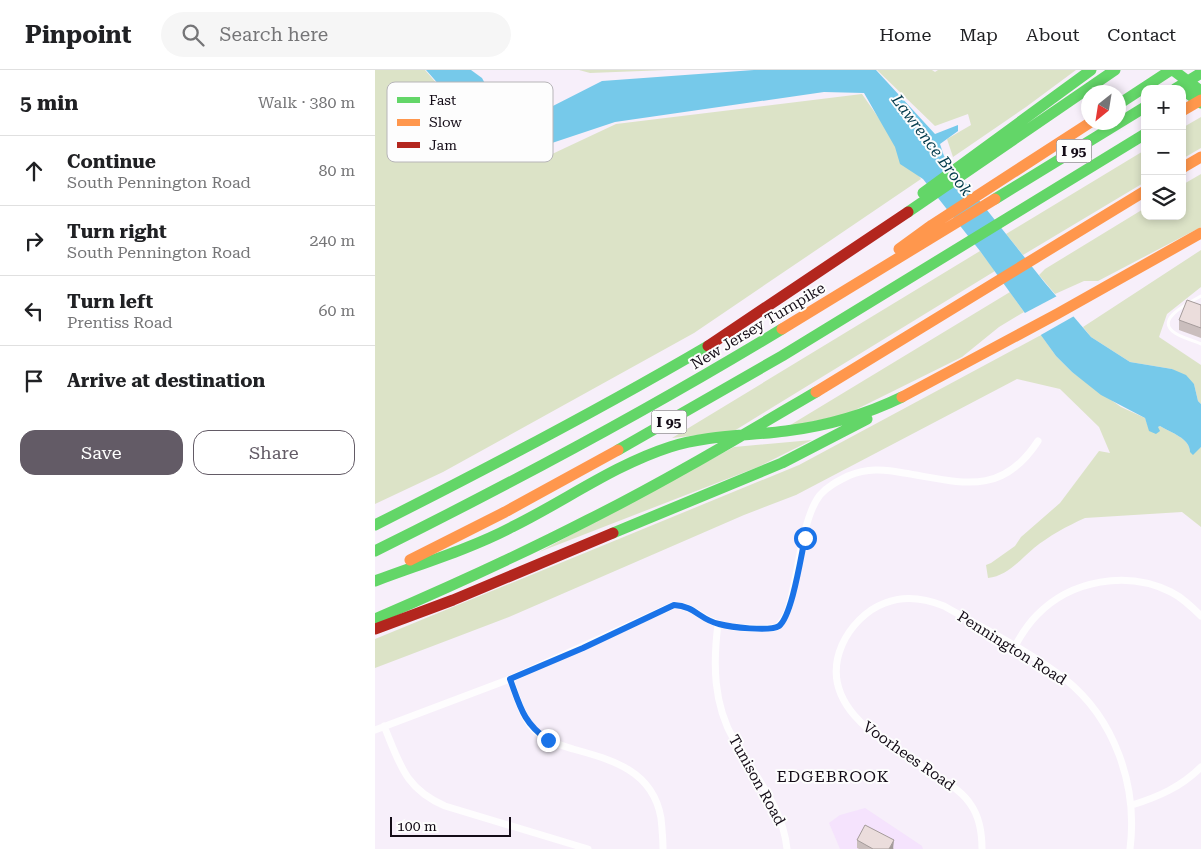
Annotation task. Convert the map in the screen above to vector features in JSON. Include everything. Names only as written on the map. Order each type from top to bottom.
[{"type":"highway","points":[[975,160],[1091,70]]},
{"type":"highway","points":[[975,160],[1115,70]]},
{"type":"highway","points":[[1159,70],[1177,85]]},
{"type":"highway","points":[[1126,100],[1172,70],[1201,91]]},
{"type":"highway","points":[[1182,85],[1201,73]]},
{"type":"highway","points":[[1186,92],[1201,101],[1186,109]]},
{"type":"highway","name":"New Jersey Turnpike","points":[[375,551],[517,480],[720,366],[877,271],[935,229],[1002,194],[1141,109]]},
{"type":"highway","points":[[935,229],[994,185],[1081,128]]},
{"type":"highway","name":"I 95","points":[[375,577],[486,522],[740,382],[1141,136]]},
{"type":"highway","points":[[1186,166],[1201,157]]},
{"type":"highway","name":"New Jersey Turnpike","points":[[375,526],[506,459],[640,386],[717,341],[843,258],[975,160]]},
{"type":"highway","points":[[375,619],[485,570],[617,505],[759,426],[1141,193]]},
{"type":"highway","points":[[375,581],[511,528],[637,460],[678,445],[812,428],[833,424],[873,409],[1007,342],[1201,233]]},
{"type":"highway","points":[[375,629],[453,600],[782,462],[813,448],[943,375]]},
{"type":"street","points":[[375,730],[510,679],[583,648],[674,605],[694,610],[706,619],[718,624],[777,627],[783,622],[790,604],[813,506],[829,487],[851,475],[863,471],[881,469],[963,483],[980,483],[1007,474],[1020,465],[1038,441]]},
{"type":"street","points":[[1015,646],[1025,629],[1051,603],[1080,586],[1095,582],[1135,581],[1156,586],[1172,592],[1190,604],[1201,616]]},
{"type":"street","name":"Pennington Road","points":[[847,635],[868,612],[883,604],[899,599],[913,598],[931,601],[944,606],[1015,646],[1066,680],[1081,694],[1107,728],[1127,775],[1132,805],[1130,849]]},
{"type":"street","name":"Tunison Road","points":[[718,624],[715,672],[717,693],[723,716],[733,738],[773,803],[785,833],[787,849]]},
{"type":"street","name":"Voorhees Road","points":[[847,635],[838,656],[836,668],[838,684],[843,699],[851,712],[869,732],[957,790],[971,805],[977,818],[982,834],[983,849]]},
{"type":"street","points":[[510,679],[524,716],[530,726],[540,734],[559,745],[620,764],[644,782],[652,793],[661,818],[663,849]]},
{"type":"street","points":[[384,726],[402,770],[411,783],[432,801],[588,849]]},
{"type":"street","points":[[1132,805],[1162,795],[1179,786],[1201,767]]},
{"type":"lane","points":[[1201,296],[1172,314],[1168,321],[1174,333],[1201,344]]},
{"type":"shaded area","points":[[865,808],[922,846],[923,849],[840,849],[829,823],[840,815]]},
{"type":"green space","points":[[375,70],[425,70],[435,82],[387,82],[387,162],[553,162],[553,154],[616,124],[862,94],[921,179],[694,333],[443,472],[375,504]]},
{"type":"green space","points":[[579,70],[667,70],[590,73]]},
{"type":"green space","points":[[877,70],[932,70],[935,72],[938,70],[1076,70],[953,157],[947,139],[971,125],[968,114],[935,126]]},
{"type":"green space","points":[[1201,117],[1201,148],[1186,157],[1186,130],[1186,126]]},
{"type":"green space","points":[[1141,152],[1141,184],[1023,255],[1006,234]]},
{"type":"green space","points":[[1201,174],[1201,227],[1098,281],[1084,281],[1055,294],[1039,275],[1045,269],[1141,210],[1141,220],[1186,220],[1186,183]]},
{"type":"green space","points":[[1201,250],[1201,287],[1167,314],[1159,337],[1201,365],[1201,404],[1198,401],[1194,384],[1172,369],[1130,362],[1091,337],[1083,327]]},
{"type":"green space","points":[[980,251],[995,271],[734,431],[672,438]]},
{"type":"green space","points":[[1010,292],[1024,312],[999,327],[962,357],[847,414],[787,427]]},
{"type":"green space","points":[[1041,335],[1056,356],[1072,372],[1121,407],[1145,418],[1148,426],[1160,426],[1179,436],[1187,443],[1190,452],[1201,447],[1201,527],[1182,512],[1085,518],[1046,539],[1007,571],[988,578],[986,565],[1015,546],[1021,537],[1060,503],[1099,451],[1110,453],[1099,427],[1060,389],[1017,379],[796,495],[744,515],[509,617],[375,668],[375,639],[799,465]]},
{"type":"green space","points":[[812,440],[758,467],[539,552],[734,447]]},
{"type":"water","points":[[426,70],[471,70],[484,82],[437,82]]},
{"type":"water","name":"Lawrence Brook","points":[[754,70],[876,70],[935,134],[958,125],[958,131],[940,144],[944,156],[1045,283],[1091,337],[1130,362],[1172,369],[1186,375],[1194,384],[1198,401],[1201,404],[1201,447],[1193,455],[1183,439],[1160,426],[1158,427],[1160,431],[1156,434],[1149,431],[1145,418],[1101,395],[1072,372],[1056,356],[980,251],[923,179],[900,164],[895,147],[864,93],[824,92],[615,122],[553,143],[553,106],[602,81]]},
{"type":"pier","points":[[1059,295],[1076,315],[1039,336],[1023,314]]},
{"type":"building","points":[[1187,300],[1201,305],[1201,328],[1179,320]]},
{"type":"building","points":[[865,825],[894,840],[889,849],[873,849],[857,840]]},
{"type":"traffic: fast","points":[[923,193],[1091,70]]},
{"type":"traffic: fast","points":[[908,212],[1115,70]]},
{"type":"traffic: fast","points":[[1126,99],[1171,70]]},
{"type":"traffic: fast","points":[[1173,70],[1201,91]]},
{"type":"traffic: fast","points":[[1182,85],[1201,73]]},
{"type":"traffic: fast","points":[[1186,92],[1201,103]]},
{"type":"traffic: fast","points":[[995,199],[1141,109]]},
{"type":"traffic: fast","points":[[618,450],[782,356],[1141,136]]},
{"type":"traffic: fast","points":[[375,551],[581,444],[682,388],[782,329]]},
{"type":"traffic: fast","points":[[375,525],[543,438],[708,346]]},
{"type":"traffic: fast","points":[[375,619],[456,584],[617,505],[703,458],[816,392]]},
{"type":"traffic: fast","points":[[375,581],[496,535],[532,517],[609,473],[670,447],[698,440],[816,426],[846,419],[902,397]]},
{"type":"traffic: fast","points":[[613,533],[782,463],[867,419]]},
{"type":"traffic: slow","points":[[1186,109],[1201,100]]},
{"type":"traffic: slow","points":[[899,249],[932,225],[1081,128]]},
{"type":"traffic: slow","points":[[1186,166],[1201,157]]},
{"type":"traffic: slow","points":[[816,392],[1141,193]]},
{"type":"traffic: slow","points":[[782,329],[995,199]]},
{"type":"traffic: slow","points":[[902,397],[1057,314],[1201,233]]},
{"type":"traffic: slow","points":[[410,560],[505,512],[618,450]]},
{"type":"traffic: jam","points":[[708,346],[908,212]]},
{"type":"traffic: jam","points":[[375,629],[453,600],[613,533]]},
{"type":"district","name":"EDGEBROOK","points":[[833,776]]},
{"type":"route","points":[[548,740],[530,726],[524,716],[510,679],[583,648],[664,608],[674,605],[694,610],[706,619],[718,624],[754,628],[777,627],[783,622],[790,604],[805,538]]}]
